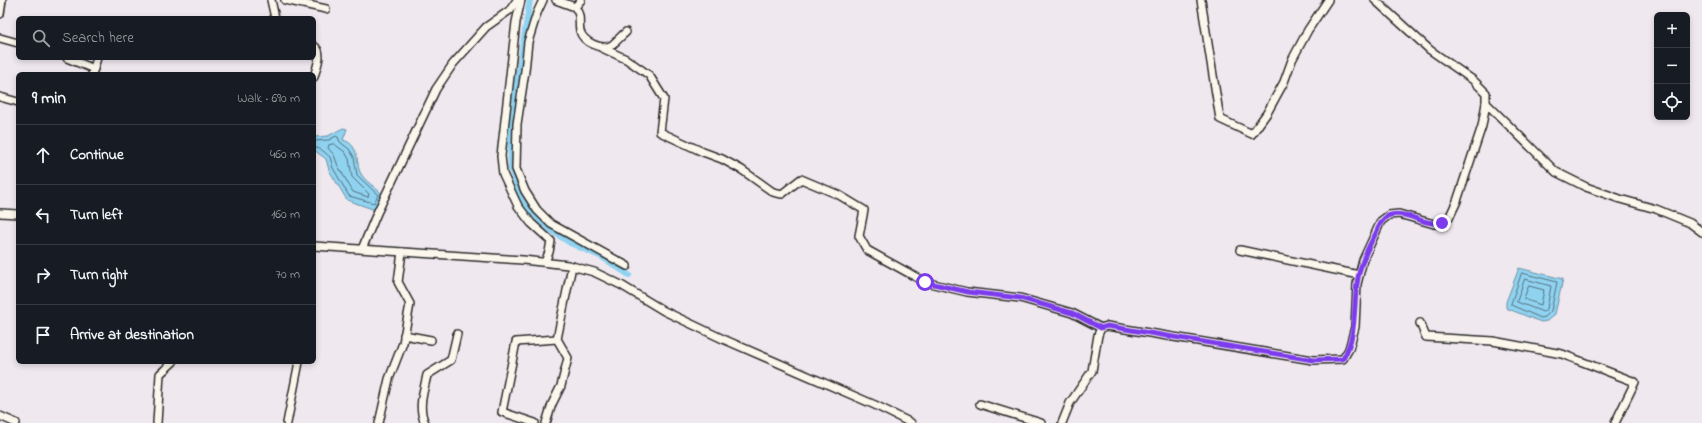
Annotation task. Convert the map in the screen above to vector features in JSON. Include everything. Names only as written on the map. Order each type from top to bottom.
[{"type":"street","points":[[0,14],[2,0]]},
{"type":"street","points":[[271,0],[275,16]]},
{"type":"street","points":[[285,0],[326,9]]},
{"type":"street","points":[[362,249],[377,212],[436,89],[453,64],[486,27],[510,10],[517,0]]},
{"type":"street","points":[[521,0],[516,22],[513,117],[516,142],[516,169],[525,192],[537,210],[551,224],[627,266]]},
{"type":"street","points":[[543,0],[537,13],[528,42],[513,117],[501,156],[503,174],[518,206],[531,223],[551,242],[545,262]]},
{"type":"street","points":[[556,0],[575,8],[580,14],[580,32],[587,41],[626,59],[649,75],[664,99],[660,132],[722,159],[742,170],[774,192],[782,194],[802,179],[839,195],[864,210],[859,236],[866,250],[925,282],[968,292],[1020,298],[1072,313],[1101,328],[1107,326],[1313,360],[1343,359],[1349,349],[1354,327],[1359,275],[1363,260],[1382,221],[1389,215],[1399,214],[1434,224],[1442,223],[1449,218],[1457,201],[1482,126],[1486,103],[1486,93],[1473,80],[1430,50],[1375,0]]},
{"type":"street","points":[[575,8],[581,0]]},
{"type":"street","points":[[1201,0],[1220,118],[1252,134],[1267,113],[1284,82],[1292,60],[1308,30],[1328,0]]},
{"type":"street","points":[[600,47],[611,46],[626,32]]},
{"type":"street","points":[[0,38],[16,42]]},
{"type":"street","points":[[315,72],[319,52],[316,47]]},
{"type":"street","points":[[70,60],[93,71],[96,60]]},
{"type":"street","points":[[0,98],[16,102]]},
{"type":"street","points":[[1486,103],[1556,172],[1586,187],[1620,199],[1656,209],[1690,223],[1702,232]]},
{"type":"street","points":[[0,213],[16,214]]},
{"type":"street","points":[[316,246],[545,262],[572,266],[594,272],[620,285],[664,311],[716,336],[875,405],[911,423]]},
{"type":"street","points":[[1240,250],[1359,275]]},
{"type":"street","points":[[380,423],[389,379],[404,335],[410,304],[398,282],[402,252]]},
{"type":"street","points":[[546,423],[552,404],[561,386],[568,358],[557,339],[572,266]]},
{"type":"street","points":[[1420,323],[1426,337],[1493,341],[1562,354],[1636,382],[1615,423]]},
{"type":"street","points":[[1062,423],[1070,404],[1092,371],[1098,335],[1101,328]]},
{"type":"street","points":[[425,423],[421,415],[421,405],[427,374],[451,360],[457,334]]},
{"type":"street","points":[[404,335],[431,340]]},
{"type":"street","points":[[535,423],[502,412],[516,342],[557,339]]},
{"type":"street","points":[[157,423],[160,374],[171,364]]},
{"type":"street","points":[[287,423],[299,364]]},
{"type":"street","points":[[980,404],[1041,423]]},
{"type":"street","points":[[0,416],[16,423]]},
{"type":"water","points":[[343,128],[347,129],[343,140],[352,145],[356,153],[360,172],[367,181],[383,195],[375,210],[347,200],[329,170],[326,159],[316,152],[316,137],[328,136]]},
{"type":"water","points":[[1519,268],[1563,279],[1555,314],[1547,321],[1541,322],[1506,308],[1506,302]]},
{"type":"waterway","points":[[530,0],[510,126],[511,169],[522,199],[536,217],[551,230],[570,243],[602,257],[629,275]]},
{"type":"route","points":[[925,282],[968,292],[1020,298],[1072,313],[1101,328],[1107,326],[1178,339],[1313,360],[1343,359],[1349,349],[1354,327],[1357,284],[1363,260],[1366,251],[1382,221],[1389,215],[1399,214],[1434,224],[1442,223]]}]
